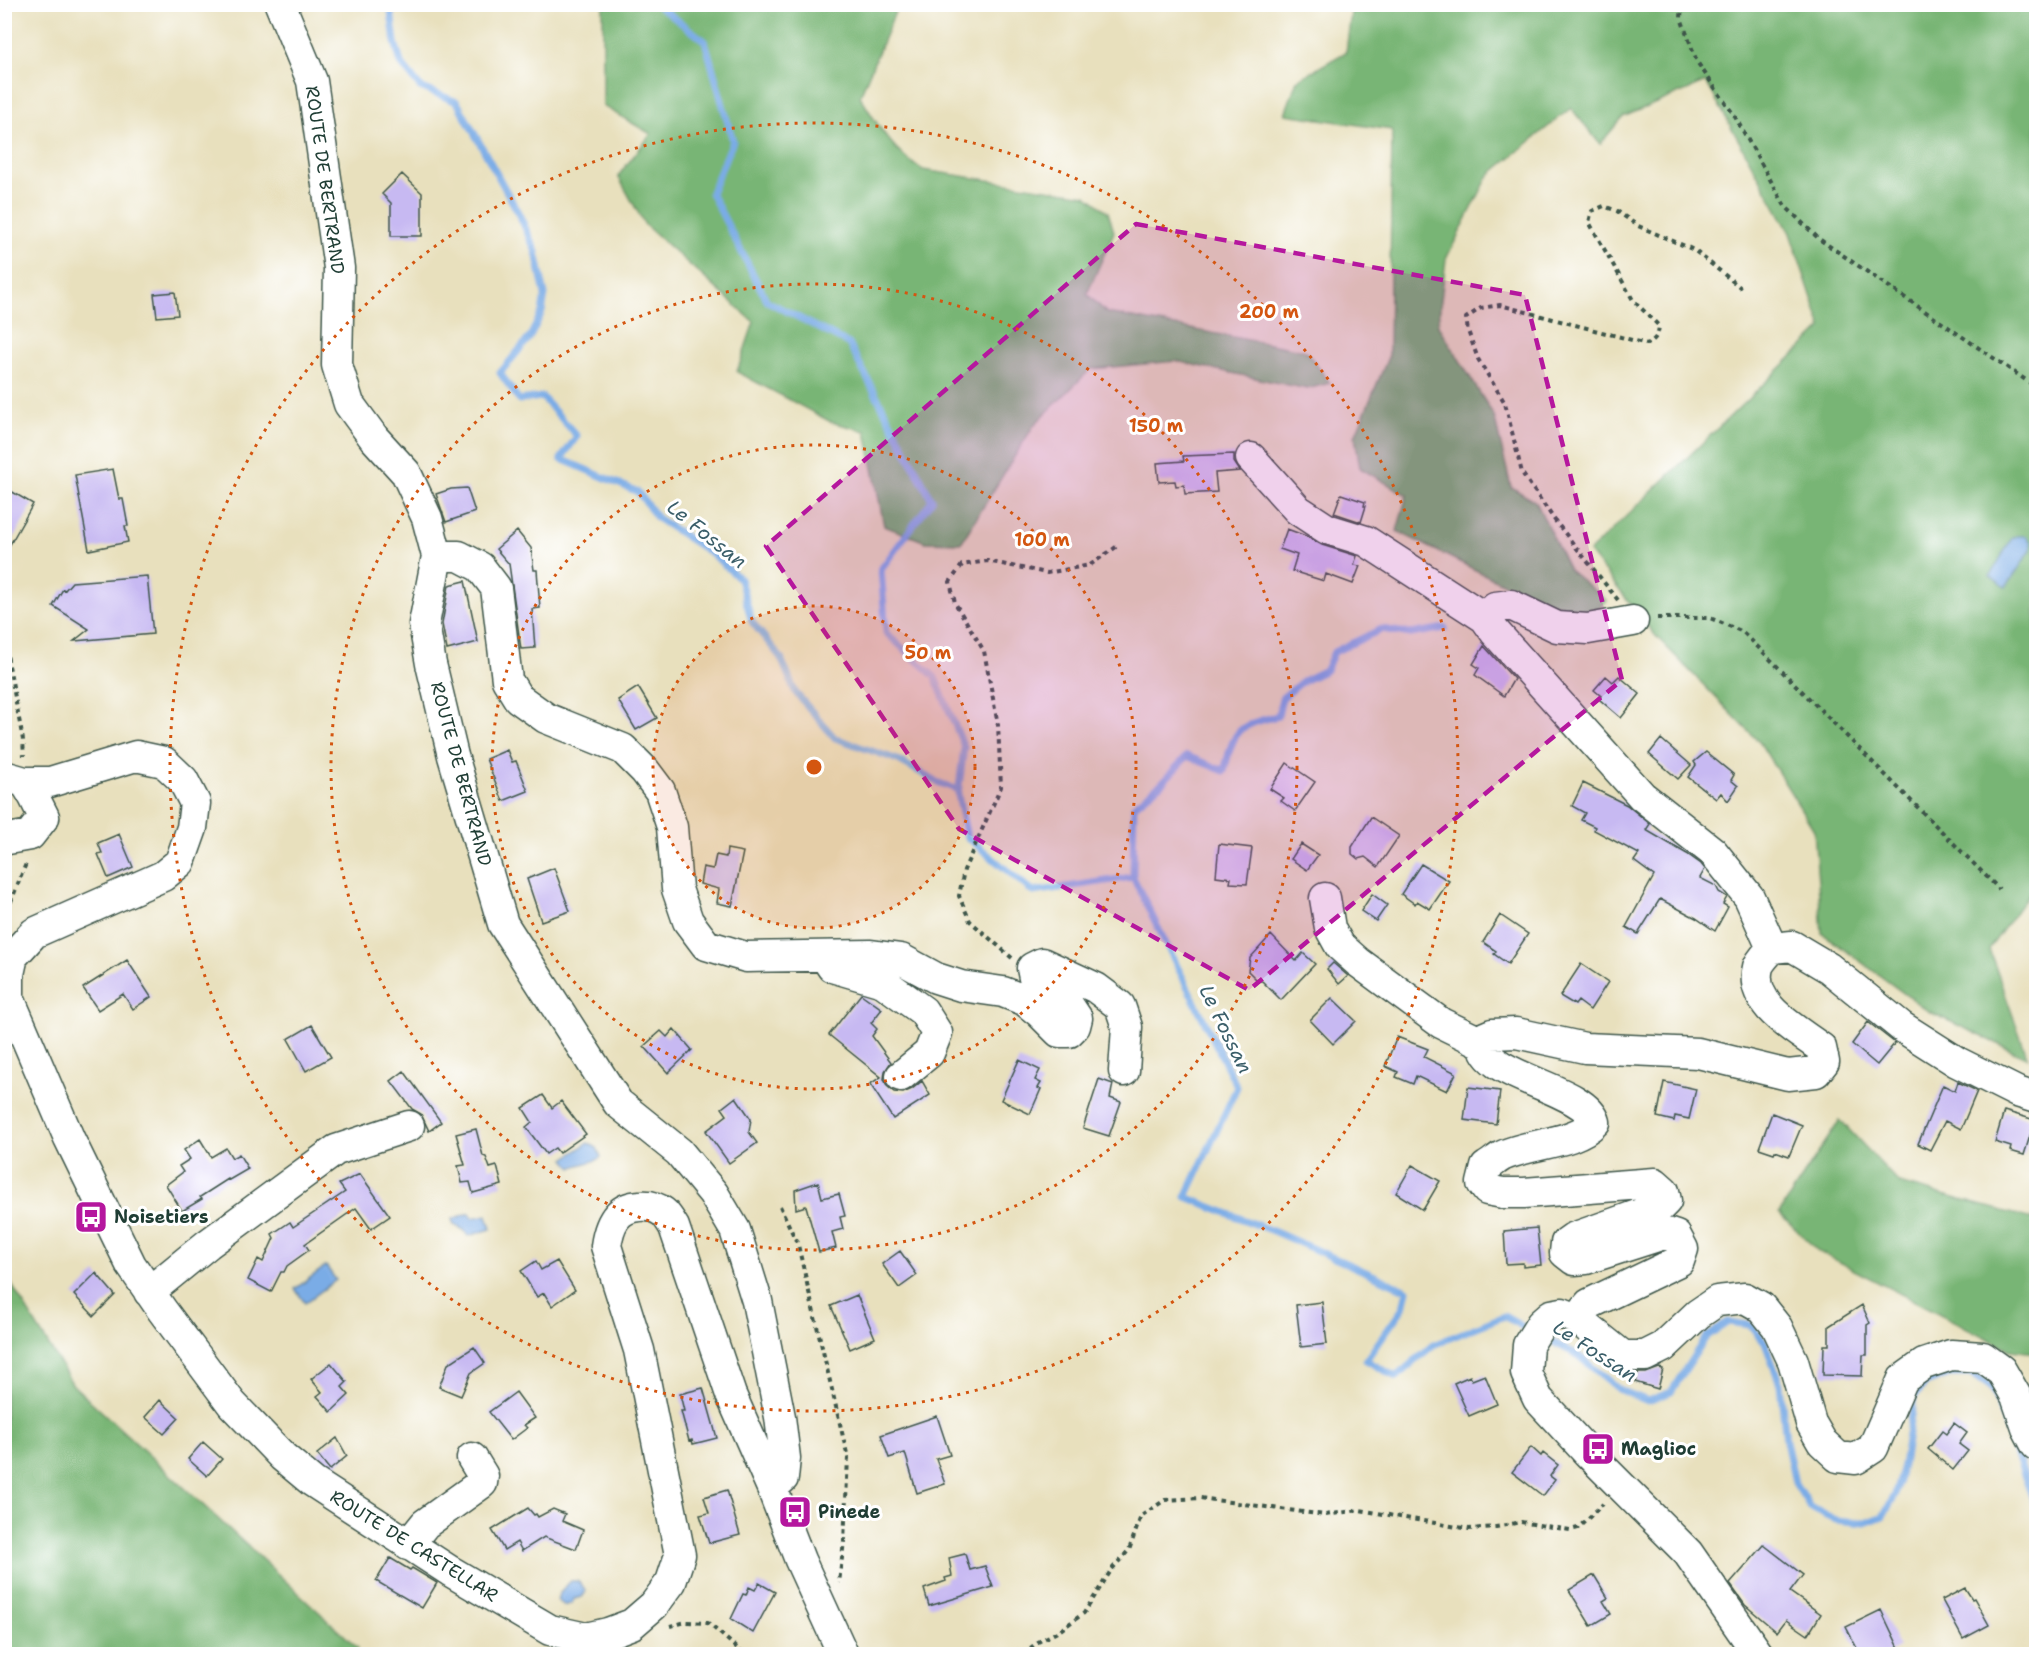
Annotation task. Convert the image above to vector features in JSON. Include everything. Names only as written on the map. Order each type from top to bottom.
[{"type":"street","name":"ROUTE DE BERTRAND","points":[[280,4],[312,81],[339,268],[337,365],[349,404],[374,438],[406,473],[427,518],[437,556],[424,624],[431,664],[453,756],[503,924],[618,1104],[679,1152],[713,1193],[735,1230],[757,1301],[781,1427],[785,1458],[783,1478],[772,1488]]},
{"type":"street","points":[[1251,458],[1298,510],[1327,529],[1366,541],[1485,618],[1642,796],[1713,852],[1749,897],[1772,948]]},
{"type":"street","points":[[437,556],[459,556],[480,567],[496,588],[507,680],[518,698],[546,718],[623,749],[645,771],[660,791],[672,827],[677,889],[688,921],[706,945],[746,957],[871,955],[902,959],[936,978],[961,986],[1004,992],[1024,1000],[1059,1032],[1069,1032],[1075,1026],[1077,1018],[1065,1000],[1034,978],[1032,968],[1042,963],[1096,988],[1120,1006],[1127,1027],[1124,1071]]},
{"type":"street","points":[[1485,618],[1496,607],[1511,605],[1557,627],[1588,629],[1633,621]]},
{"type":"street","name":"ROUTE DE CASTELLAR","points":[[15,779],[50,782],[136,756],[164,762],[183,780],[195,803],[192,828],[180,862],[163,876],[34,933],[13,956],[9,974],[9,998],[69,1138],[131,1265],[231,1404],[283,1458],[313,1482],[408,1545],[550,1630],[586,1638],[632,1624],[654,1605],[671,1582],[680,1555],[639,1350],[606,1246],[608,1232],[617,1215],[628,1206],[649,1205],[664,1212],[674,1227],[731,1395],[772,1488],[800,1560],[843,1654]]},
{"type":"street","points":[[15,779],[34,797],[44,817],[17,836]]},
{"type":"street","points":[[1325,898],[1330,928],[1340,946],[1358,962],[1441,1023],[1482,1043]]},
{"type":"street","points":[[1577,1319],[1589,1304],[1679,1261],[1683,1249],[1676,1236],[1667,1233],[1587,1259],[1574,1260],[1565,1253],[1566,1243],[1573,1238],[1660,1208],[1666,1202],[1664,1191],[1655,1183],[1524,1193],[1487,1190],[1482,1183],[1486,1167],[1503,1156],[1574,1135],[1589,1128],[1595,1122],[1593,1115],[1586,1107],[1547,1086],[1498,1065],[1487,1057],[1482,1043],[1485,1037],[1492,1034],[1516,1033],[1585,1048],[1698,1053],[1788,1075],[1816,1071],[1824,1062],[1821,1048],[1773,1012],[1758,990],[1758,966],[1772,948],[1792,946],[1829,968],[1902,1027],[1957,1062],[2016,1092],[2037,1098]]},
{"type":"street","points":[[824,956],[832,967],[883,982],[923,1011],[937,1033],[929,1053],[901,1076]]},
{"type":"street","points":[[149,1292],[208,1244],[336,1150],[409,1126]]},
{"type":"street","points":[[1758,1654],[1688,1553],[1538,1399],[1526,1373],[1534,1334],[1551,1315],[1562,1313],[1577,1319],[1623,1356],[1645,1356],[1663,1347],[1698,1314],[1717,1301],[1745,1298],[1761,1307],[1777,1327],[1793,1361],[1811,1423],[1822,1442],[1839,1456],[1856,1459],[1873,1448],[1903,1379],[1924,1364],[1951,1355],[1983,1357],[2001,1370],[2016,1396],[2027,1428],[2037,1445]]},
{"type":"street","points":[[408,1545],[425,1524],[482,1483],[483,1476],[472,1458]]},
{"type":"path","points":[[1682,4],[1681,18],[1697,62],[1734,115],[1785,206],[1819,239],[2037,387]]},
{"type":"path","points":[[1742,288],[1694,250],[1638,226],[1604,206],[1592,211],[1589,222],[1633,300],[1659,326],[1659,334],[1654,340],[1647,344],[1500,305],[1480,308],[1466,318],[1478,359],[1505,403],[1522,473],[1556,522],[1633,621],[1654,618],[1710,618],[1743,632],[2000,889]]},
{"type":"path","points":[[1032,968],[1010,957],[970,921],[959,896],[964,870],[1001,787],[998,724],[984,651],[955,603],[950,582],[962,565],[987,561],[1047,573],[1090,565],[1119,545]]},
{"type":"path","points":[[4,639],[23,740],[15,779]]},
{"type":"path","points":[[4,919],[33,846],[17,836]]},
{"type":"path","points":[[780,1206],[798,1245],[848,1458],[844,1541],[839,1586]]},
{"type":"path","points":[[1023,1654],[1084,1613],[1112,1569],[1129,1550],[1141,1516],[1165,1500],[1200,1498],[1325,1515],[1360,1510],[1469,1529],[1521,1522],[1570,1530],[1578,1528],[1623,1487]]},
{"type":"path","points":[[632,1624],[644,1637],[686,1622],[708,1623],[744,1654]]},
{"type":"highlighted area","points":[[1136,224],[1525,295],[1622,680],[1249,990],[959,829],[766,546]]},
{"type":"green space","points":[[603,5],[898,5],[860,96],[880,128],[903,155],[923,170],[1086,195],[1108,212],[1114,232],[1087,294],[1107,313],[1306,351],[1330,383],[1307,389],[1176,361],[1091,369],[1034,425],[961,543],[926,542],[884,526],[866,431],[831,422],[737,372],[754,322],[645,225],[618,176],[651,134],[603,106]]},
{"type":"green space","points":[[1352,5],[2036,5],[2036,884],[1989,949],[2028,1058],[1928,1011],[1822,933],[1814,830],[1760,743],[1655,635],[1589,552],[1822,328],[1790,233],[1706,82],[1623,117],[1600,144],[1571,108],[1489,175],[1446,259],[1438,325],[1494,416],[1511,487],[1536,502],[1569,570],[1607,601],[1594,612],[1540,602],[1397,531],[1407,495],[1360,468],[1355,436],[1389,355],[1392,130],[1285,114],[1297,80],[1346,52]]},
{"type":"green space","points":[[1840,1120],[1899,1183],[2036,1220],[2036,1353],[2010,1350],[1819,1252],[1779,1213]]},
{"type":"green space","points":[[5,1274],[73,1385],[358,1648],[353,1654],[5,1654]]},
{"type":"water","points":[[2026,536],[2031,542],[2031,550],[2006,587],[1990,576],[2012,538]]},
{"type":"water","points":[[588,1143],[597,1148],[601,1157],[572,1168],[565,1159]]},
{"type":"water","points":[[470,1213],[472,1218],[487,1215],[491,1229],[468,1236],[464,1230],[454,1225],[452,1219]]},
{"type":"water","points":[[326,1266],[336,1280],[305,1303],[295,1289]]},
{"type":"water","points":[[571,1581],[578,1581],[585,1593],[565,1606],[557,1600],[559,1594]]},
{"type":"building","points":[[402,174],[422,193],[422,236],[391,236],[391,203],[382,194]]},
{"type":"building","points":[[175,292],[178,315],[157,317],[154,294]]},
{"type":"building","points":[[1234,454],[1234,462],[1240,471],[1215,473],[1217,492],[1185,494],[1184,485],[1176,486],[1175,481],[1159,482],[1157,463],[1184,461],[1183,456]]},
{"type":"building","points":[[113,469],[119,499],[123,499],[128,526],[125,526],[128,542],[89,550],[75,475]]},
{"type":"building","points":[[4,487],[33,504],[4,555]]},
{"type":"building","points":[[467,488],[475,512],[446,522],[436,494],[451,489]]},
{"type":"building","points":[[1341,494],[1365,502],[1361,522],[1334,513]]},
{"type":"building","points":[[1287,529],[1322,545],[1357,556],[1354,565],[1360,566],[1353,584],[1326,574],[1324,581],[1292,571],[1297,555],[1280,549]]},
{"type":"building","points":[[517,531],[531,548],[534,570],[537,570],[540,608],[532,609],[535,648],[521,649],[509,564],[496,549]]},
{"type":"building","points":[[147,576],[153,634],[74,641],[89,629],[53,606],[63,589],[65,590],[72,582]]},
{"type":"building","points":[[465,581],[478,642],[447,650],[442,624],[449,585]]},
{"type":"building","points":[[1484,646],[1514,679],[1504,696],[1475,675],[1479,668],[1473,664]]},
{"type":"building","points":[[1606,676],[1613,682],[1619,676],[1640,694],[1621,718],[1599,699],[1601,696],[1594,690]]},
{"type":"building","points":[[638,687],[657,718],[636,730],[618,700]]},
{"type":"building","points":[[1661,739],[1691,765],[1678,779],[1649,754]]},
{"type":"building","points":[[507,750],[512,762],[516,761],[528,791],[503,801],[486,759]]},
{"type":"building","points":[[1706,752],[1734,775],[1731,780],[1738,786],[1728,801],[1721,793],[1716,799],[1688,777],[1696,765],[1694,762]]},
{"type":"building","points":[[1287,763],[1315,782],[1295,811],[1281,801],[1284,798],[1270,789]]},
{"type":"building","points":[[1583,783],[1627,805],[1650,824],[1646,830],[1701,864],[1705,869],[1700,878],[1716,886],[1719,892],[1727,897],[1723,904],[1728,907],[1715,931],[1660,899],[1638,934],[1626,927],[1654,876],[1634,861],[1639,854],[1594,830],[1595,827],[1581,820],[1585,813],[1572,806]]},
{"type":"building","points":[[1371,817],[1399,836],[1378,867],[1365,857],[1358,859],[1352,854],[1352,847]]},
{"type":"building","points":[[119,834],[133,867],[108,878],[98,854],[102,853],[98,843]]},
{"type":"building","points":[[1219,844],[1252,848],[1247,884],[1230,883],[1231,878],[1216,876]]},
{"type":"building","points":[[1301,844],[1318,855],[1307,870],[1291,859]]},
{"type":"building","points":[[727,849],[743,852],[732,906],[717,903],[719,889],[700,884],[703,867],[713,869],[716,855],[726,857]]},
{"type":"building","points":[[1421,864],[1449,881],[1430,909],[1417,901],[1415,904],[1401,894]]},
{"type":"building","points":[[554,868],[570,911],[541,921],[527,879]]},
{"type":"building","points":[[1372,894],[1387,905],[1376,921],[1361,911]]},
{"type":"building","points":[[1500,915],[1528,934],[1508,964],[1494,954],[1496,951],[1483,942]]},
{"type":"building","points":[[1271,935],[1296,961],[1303,953],[1315,964],[1281,1000],[1248,971],[1250,958]]},
{"type":"building","points":[[127,960],[151,997],[133,1009],[123,994],[98,1010],[83,988]]},
{"type":"building","points":[[1333,963],[1348,976],[1339,984],[1327,969]]},
{"type":"building","points":[[1581,964],[1608,982],[1590,1010],[1578,1001],[1575,1005],[1560,996]]},
{"type":"building","points":[[861,994],[882,1009],[871,1023],[877,1029],[872,1036],[891,1062],[885,1071],[884,1079],[887,1086],[894,1092],[903,1093],[922,1081],[930,1095],[893,1119],[870,1084],[881,1077],[829,1035]]},
{"type":"building","points":[[1332,998],[1356,1021],[1333,1044],[1310,1020]]},
{"type":"building","points":[[1868,1022],[1895,1043],[1877,1065],[1852,1044]]},
{"type":"building","points":[[312,1025],[331,1057],[306,1071],[288,1039]]},
{"type":"building","points":[[674,1029],[692,1050],[668,1073],[644,1046],[661,1031],[667,1037]]},
{"type":"building","points":[[1397,1037],[1428,1049],[1424,1057],[1456,1073],[1447,1091],[1416,1076],[1413,1084],[1396,1077],[1398,1072],[1385,1066]]},
{"type":"building","points":[[1019,1060],[1040,1070],[1035,1080],[1041,1083],[1038,1088],[1041,1089],[1030,1114],[1001,1100]]},
{"type":"building","points":[[404,1071],[441,1122],[429,1131],[421,1114],[412,1109],[391,1081]]},
{"type":"building","points":[[1099,1079],[1113,1084],[1110,1098],[1121,1102],[1109,1136],[1083,1128]]},
{"type":"building","points":[[1664,1082],[1696,1089],[1689,1119],[1675,1116],[1674,1121],[1657,1117]]},
{"type":"building","points":[[1958,1082],[1977,1091],[1961,1129],[1945,1121],[1930,1150],[1918,1144],[1943,1085],[1955,1091]]},
{"type":"building","points":[[1468,1087],[1500,1091],[1496,1124],[1464,1120]]},
{"type":"building","points":[[543,1095],[552,1108],[561,1101],[586,1134],[559,1153],[555,1148],[546,1154],[526,1127],[532,1122],[523,1108]]},
{"type":"building","points":[[736,1097],[751,1119],[749,1132],[757,1143],[729,1163],[706,1131],[727,1115],[722,1108]]},
{"type":"building","points":[[2004,1111],[2035,1120],[2024,1155],[2010,1151],[2011,1147],[1995,1142]]},
{"type":"building","points":[[1772,1113],[1802,1125],[1789,1156],[1759,1148]]},
{"type":"building","points":[[476,1129],[483,1156],[486,1157],[490,1168],[497,1166],[502,1185],[473,1193],[470,1182],[462,1183],[458,1166],[465,1165],[456,1134]]},
{"type":"building","points":[[200,1139],[211,1157],[226,1148],[232,1158],[239,1154],[248,1169],[228,1179],[182,1211],[166,1185],[183,1172],[179,1166],[190,1159],[184,1150]]},
{"type":"building","points":[[1412,1165],[1440,1181],[1423,1210],[1396,1193]]},
{"type":"building","points":[[360,1174],[390,1216],[371,1229],[356,1208],[305,1244],[309,1250],[287,1266],[284,1272],[281,1272],[271,1292],[248,1280],[258,1259],[263,1262],[274,1238],[272,1234],[290,1222],[293,1227],[345,1192],[339,1184]]},
{"type":"building","points":[[818,1182],[822,1198],[839,1194],[845,1216],[840,1217],[843,1229],[832,1232],[836,1248],[819,1252],[806,1206],[796,1209],[795,1190]]},
{"type":"building","points":[[1537,1228],[1541,1265],[1523,1267],[1523,1263],[1506,1264],[1504,1231]]},
{"type":"building","points":[[900,1251],[917,1275],[899,1288],[882,1264]]},
{"type":"building","points":[[536,1261],[541,1270],[557,1261],[575,1290],[552,1306],[544,1293],[537,1297],[521,1271]]},
{"type":"building","points":[[96,1273],[115,1295],[94,1316],[74,1295]]},
{"type":"building","points":[[857,1295],[875,1338],[850,1349],[831,1306]]},
{"type":"building","points":[[1322,1302],[1327,1344],[1301,1347],[1296,1305]]},
{"type":"building","points":[[1862,1305],[1870,1323],[1867,1325],[1867,1355],[1863,1355],[1862,1376],[1823,1375],[1824,1345],[1829,1345],[1829,1326]]},
{"type":"building","points":[[474,1347],[485,1363],[471,1373],[461,1396],[439,1387],[448,1364]]},
{"type":"building","points":[[331,1363],[347,1382],[342,1387],[349,1395],[331,1412],[317,1396],[322,1392],[311,1379]]},
{"type":"building","points":[[1659,1368],[1663,1369],[1658,1389],[1635,1382],[1638,1373],[1646,1373]]},
{"type":"building","points":[[1485,1375],[1497,1404],[1469,1416],[1454,1383],[1470,1376],[1472,1380]]},
{"type":"building","points":[[703,1388],[717,1438],[693,1444],[692,1440],[689,1441],[681,1411],[684,1411],[680,1394]]},
{"type":"building","points":[[516,1392],[535,1418],[524,1425],[527,1428],[511,1440],[489,1412]]},
{"type":"building","points":[[160,1400],[179,1418],[164,1434],[145,1417]]},
{"type":"building","points":[[937,1416],[950,1455],[936,1459],[945,1484],[917,1493],[905,1453],[889,1458],[881,1435]]},
{"type":"building","points":[[1954,1423],[1967,1433],[1959,1444],[1968,1451],[1953,1470],[1928,1449],[1942,1431],[1946,1434]]},
{"type":"building","points":[[337,1438],[347,1456],[330,1470],[317,1454]]},
{"type":"building","points":[[203,1442],[222,1459],[207,1476],[188,1459]]},
{"type":"building","points":[[1531,1447],[1541,1456],[1543,1453],[1558,1465],[1550,1476],[1555,1480],[1543,1496],[1512,1472]]},
{"type":"building","points":[[727,1490],[740,1535],[709,1543],[700,1515],[709,1513],[704,1497]]},
{"type":"building","points":[[528,1508],[538,1517],[553,1509],[565,1514],[562,1521],[583,1530],[576,1549],[544,1537],[522,1551],[517,1542],[504,1550],[492,1530]]},
{"type":"building","points":[[1764,1545],[1803,1575],[1790,1592],[1821,1614],[1808,1635],[1786,1620],[1777,1632],[1745,1605],[1730,1584]]},
{"type":"building","points":[[965,1554],[970,1570],[985,1566],[993,1587],[929,1606],[924,1589],[946,1581],[945,1578],[952,1576],[949,1558]]},
{"type":"building","points":[[390,1558],[437,1583],[422,1608],[376,1581]]},
{"type":"building","points":[[1594,1575],[1608,1598],[1603,1601],[1611,1614],[1591,1626],[1569,1590]]},
{"type":"building","points":[[759,1583],[775,1592],[753,1633],[731,1619],[743,1594],[746,1595],[749,1587],[755,1590]]},
{"type":"building","points":[[1965,1588],[1972,1599],[1974,1598],[1989,1625],[1963,1639],[1942,1600]]},
{"type":"building","points":[[1881,1610],[1899,1648],[1887,1654],[1860,1654],[1846,1627]]},
{"type":"waterway","name":"Le Fossan","points":[[390,4],[395,42],[401,63],[420,87],[457,102],[519,214],[536,252],[545,295],[542,312],[530,337],[500,373],[519,400],[542,397],[577,436],[561,459],[638,492],[657,518],[711,553],[740,579],[752,622],[781,658],[795,692],[835,738],[898,760],[937,782],[958,790]]},
{"type":"waterway","points":[[656,4],[705,41],[733,141],[711,193],[767,301],[849,344],[932,500],[881,569],[886,633],[935,677],[964,747],[958,795],[967,837],[1033,892],[1133,877]]},
{"type":"waterway","name":"Le Fossan","points":[[1445,628],[1411,634],[1382,629],[1334,652],[1326,670],[1303,681],[1282,698],[1278,716],[1253,723],[1239,732],[1231,747],[1224,771],[1187,756],[1161,784],[1134,806],[1133,877],[1237,1087],[1186,1197],[1275,1232],[1407,1290],[1403,1308],[1366,1360],[1396,1377],[1433,1345],[1504,1316],[1530,1331]]},
{"type":"waterway","name":"Le Fossan","points":[[1543,1337],[1576,1354],[1620,1390],[1648,1401],[1671,1392],[1706,1337],[1728,1322],[1750,1325],[1765,1343],[1780,1384],[1786,1441],[1795,1483],[1810,1507],[1836,1520],[1865,1523],[1883,1516],[1895,1495],[1903,1465],[1914,1397],[1926,1383],[1951,1374],[1972,1374],[1992,1388],[2036,1507]]},
{"type":"place","name":"Noisetiers","points":[[91,1217]]},
{"type":"place","name":"Maglioc","points":[[1598,1449]]},
{"type":"place","name":"Pinede","points":[[795,1512]]}]
